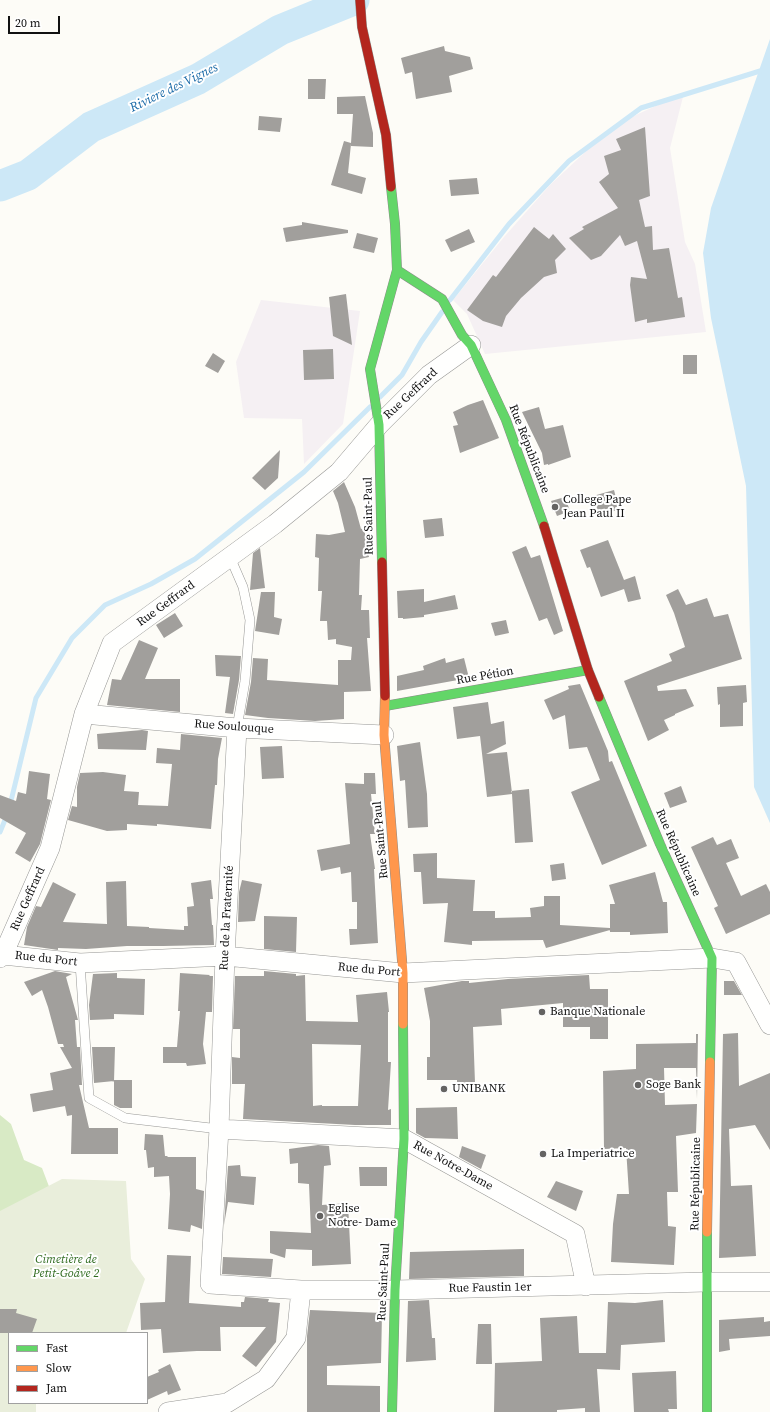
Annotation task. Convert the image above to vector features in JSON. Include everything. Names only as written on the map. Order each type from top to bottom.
[{"type":"street","name":"Rue Saint-Paul","points":[[360,0],[362,27],[386,135],[395,224],[397,270],[370,369],[379,425],[385,706],[384,735],[403,974],[404,1139],[395,1290],[392,1412]]},
{"type":"street","name":"Rue Républicaine","points":[[397,270],[442,299],[466,340],[506,420],[539,510],[588,670],[657,837],[712,958],[706,1282],[707,1412]]},
{"type":"street","name":"Rue Geffrard","points":[[2,957],[50,848],[84,714],[112,643],[275,524],[339,472],[379,425],[466,340]]},
{"type":"street","name":"Rue Pétion","points":[[385,706],[588,670]]},
{"type":"street","name":"Rue Soulouque","points":[[84,714],[237,728],[384,735]]},
{"type":"street","name":"Rue de la Fraternité","points":[[210,1284],[218,1129],[224,956],[237,728]]},
{"type":"street","name":"Rue du Port","points":[[2,957],[80,963],[224,956],[403,974],[712,958],[736,962],[770,1025]]},
{"type":"street","name":"Rue Notre-Dame","points":[[218,1129],[404,1139],[575,1234],[586,1286]]},
{"type":"street","name":"Rue Faustin 1er","points":[[210,1284],[301,1290],[395,1290],[706,1282],[770,1282]]},
{"type":"street","points":[[168,1412],[227,1403],[266,1379],[296,1338],[301,1290]]},
{"type":"lane","name":"Rue de la Fraternité","points":[[230,557],[243,587],[250,620],[245,681],[237,728]]},
{"type":"lane","points":[[80,963],[89,1098],[125,1118],[218,1129]]},
{"type":"shaded area","points":[[684,93],[670,148],[685,242],[695,264],[706,332],[485,354],[467,314],[453,300],[504,237],[550,185],[614,125]]},
{"type":"shaded area","points":[[261,300],[360,311],[343,424],[304,464],[302,419],[244,418],[236,362]]},
{"type":"green space","points":[[0,1115],[11,1124],[24,1160],[42,1168],[53,1197],[0,1231]]},
{"type":"green space","name":"Cimetière de Petit-Goâve 2","points":[[62,1179],[126,1181],[131,1259],[145,1279],[126,1332],[8,1332],[8,1404],[36,1404],[36,1412],[0,1412],[0,1211]]},
{"type":"water","points":[[770,39],[770,823],[754,787],[746,486],[711,318],[703,253],[711,208]]},
{"type":"building","points":[[444,46],[445,51],[470,57],[473,69],[449,76],[452,92],[416,99],[412,72],[405,74],[401,58]]},
{"type":"building","points":[[308,79],[326,79],[325,99],[308,99]]},
{"type":"building","points":[[365,96],[373,133],[373,147],[351,146],[351,144],[348,173],[366,178],[362,194],[331,185],[344,141],[351,143],[353,114],[337,114],[337,97]]},
{"type":"building","points":[[259,116],[282,118],[280,132],[258,130]]},
{"type":"building","points":[[645,127],[650,196],[639,200],[645,227],[652,226],[653,250],[669,248],[678,298],[682,297],[685,317],[647,323],[647,319],[635,322],[630,285],[631,277],[647,279],[637,241],[625,246],[620,235],[601,256],[591,260],[569,238],[584,229],[582,227],[618,208],[599,182],[609,174],[604,156],[621,150],[616,139]]},
{"type":"building","points":[[477,178],[479,194],[451,196],[449,180]]},
{"type":"building","points":[[302,222],[348,230],[348,233],[286,242],[283,228],[302,225]]},
{"type":"building","points":[[534,227],[549,239],[553,234],[566,249],[555,260],[557,273],[544,277],[521,298],[506,316],[502,327],[483,321],[467,310],[493,275],[496,277]]},
{"type":"building","points":[[469,229],[475,242],[451,252],[445,240]]},
{"type":"building","points":[[357,233],[378,238],[374,253],[353,248]]},
{"type":"building","points":[[346,294],[352,345],[333,336],[329,297]]},
{"type":"building","points":[[333,349],[334,379],[304,380],[303,350]]},
{"type":"building","points":[[213,353],[225,361],[218,373],[205,366]]},
{"type":"building","points":[[683,355],[697,355],[697,374],[683,374]]},
{"type":"building","points":[[483,400],[499,438],[460,453],[453,426],[458,425],[453,412]]},
{"type":"building","points":[[539,407],[545,429],[563,425],[571,457],[544,465],[542,453],[522,412]]},
{"type":"building","points":[[280,450],[278,478],[265,490],[252,478]]},
{"type":"building","points":[[344,482],[355,507],[361,529],[364,528],[369,557],[360,559],[359,595],[362,595],[361,610],[369,610],[370,638],[367,638],[371,691],[344,692],[344,719],[315,721],[245,715],[251,682],[253,658],[268,659],[267,680],[338,685],[338,660],[351,660],[352,647],[336,644],[336,639],[328,640],[327,621],[320,621],[322,591],[318,591],[319,558],[315,557],[316,534],[329,535],[345,532],[338,503],[333,491]]},
{"type":"building","points":[[614,490],[619,510],[599,514],[593,496]]},
{"type":"building","points":[[565,497],[570,511],[557,516],[551,501]]},
{"type":"building","points":[[442,518],[444,536],[425,538],[423,520]]},
{"type":"building","points":[[608,540],[624,580],[635,576],[641,599],[628,602],[624,589],[601,597],[590,567],[587,568],[580,550]]},
{"type":"building","points":[[526,546],[531,558],[540,555],[563,631],[554,635],[547,618],[539,621],[512,552]]},
{"type":"building","points":[[260,548],[265,588],[250,590],[253,553]]},
{"type":"building","points":[[424,589],[424,602],[455,595],[458,609],[424,615],[424,617],[398,618],[397,591]]},
{"type":"building","points":[[678,589],[686,605],[707,598],[714,617],[728,614],[742,659],[657,686],[658,691],[686,689],[694,706],[664,720],[669,730],[648,741],[624,681],[672,661],[669,654],[685,647],[674,613],[666,595]]},
{"type":"building","points":[[261,592],[275,592],[274,617],[282,619],[279,635],[255,631]]},
{"type":"building","points":[[175,613],[183,626],[164,638],[156,625]]},
{"type":"building","points":[[506,620],[509,633],[495,636],[491,623]]},
{"type":"building","points":[[139,640],[158,648],[145,679],[180,679],[180,712],[107,705],[112,679],[121,680]]},
{"type":"building","points":[[215,655],[241,656],[239,680],[233,714],[225,713],[230,677],[216,676]]},
{"type":"building","points":[[445,658],[446,663],[464,658],[469,678],[397,691],[397,676],[424,670],[423,666]]},
{"type":"building","points":[[580,684],[608,751],[609,762],[612,761],[647,846],[602,865],[571,792],[600,780],[587,747],[569,749],[565,715],[553,720],[544,700],[569,689],[568,686]]},
{"type":"building","points":[[746,685],[747,702],[743,703],[743,726],[720,727],[720,704],[718,705],[717,687]]},
{"type":"building","points":[[488,702],[491,724],[504,721],[506,744],[486,754],[507,752],[512,791],[529,789],[533,842],[515,843],[512,794],[487,797],[480,736],[457,739],[453,707]]},
{"type":"building","points":[[142,730],[148,731],[146,750],[98,749],[97,734]]},
{"type":"building","points":[[181,734],[222,738],[218,759],[217,785],[215,785],[211,829],[157,824],[157,826],[127,824],[127,830],[107,831],[68,820],[72,806],[77,807],[77,787],[80,773],[103,772],[126,775],[124,791],[139,792],[138,805],[168,806],[172,764],[156,763],[157,748],[180,750]]},
{"type":"building","points":[[420,742],[427,794],[428,827],[408,828],[405,780],[400,781],[397,746]]},
{"type":"building","points":[[282,746],[284,778],[262,779],[260,747]]},
{"type":"building","points":[[29,771],[50,774],[47,799],[51,800],[40,844],[30,862],[15,853],[26,833],[0,818],[0,795],[16,801],[18,792],[26,794]]},
{"type":"building","points":[[364,773],[375,773],[376,794],[371,794],[375,834],[370,834],[375,869],[378,943],[350,945],[349,929],[357,929],[357,902],[352,902],[351,872],[341,874],[340,867],[321,871],[317,850],[350,844],[345,783],[364,784]]},
{"type":"building","points":[[681,786],[687,802],[670,808],[664,793]]},
{"type":"building","points":[[713,837],[717,845],[731,839],[739,858],[726,863],[741,896],[766,884],[770,892],[770,914],[726,934],[714,908],[718,906],[691,847]]},
{"type":"building","points":[[437,853],[437,878],[475,880],[473,911],[495,911],[495,918],[531,917],[530,908],[544,906],[544,896],[560,896],[560,925],[610,928],[610,930],[546,948],[543,940],[472,941],[472,945],[444,942],[448,903],[423,904],[421,872],[414,872],[413,854]]},
{"type":"building","points":[[564,863],[566,879],[552,881],[550,865]]},
{"type":"building","points":[[655,872],[663,902],[667,902],[668,933],[630,935],[630,932],[610,932],[610,904],[615,904],[609,885]]},
{"type":"building","points":[[211,880],[213,899],[210,899],[214,945],[127,946],[86,949],[58,948],[58,950],[24,945],[27,927],[36,906],[41,907],[53,882],[76,894],[63,922],[107,924],[106,882],[126,881],[127,926],[184,930],[184,926],[188,926],[187,907],[194,906],[191,883]]},
{"type":"building","points":[[242,880],[262,884],[255,921],[238,922],[239,892]]},
{"type":"building","points":[[264,916],[297,917],[296,952],[264,949]]},
{"type":"building","points":[[55,971],[72,974],[66,977],[78,1020],[75,1020],[77,1047],[80,1047],[82,1085],[79,1085],[89,1128],[118,1128],[118,1154],[71,1154],[72,1115],[67,1116],[65,1106],[33,1112],[30,1094],[53,1090],[50,1073],[72,1068],[60,1047],[64,1047],[63,1044],[58,1044],[42,990],[32,996],[24,982]]},
{"type":"building","points":[[264,971],[296,974],[296,976],[305,975],[306,1021],[358,1022],[356,995],[387,992],[389,1012],[388,1062],[391,1062],[388,1110],[391,1109],[391,1125],[355,1125],[243,1119],[245,1084],[232,1084],[232,1057],[240,1058],[240,1029],[233,1029],[235,976],[264,976]],"holes":[[[312,1044],[361,1045],[358,1106],[313,1106]]]},
{"type":"building","points":[[117,973],[117,978],[145,979],[144,1015],[114,1014],[114,1019],[90,1020],[89,1005],[93,974]]},
{"type":"building","points":[[180,973],[213,976],[212,1012],[206,1012],[203,1044],[206,1064],[187,1066],[186,1063],[163,1063],[163,1047],[177,1047],[180,1011],[178,1011]]},
{"type":"building","points":[[589,975],[590,989],[608,989],[608,1039],[590,1039],[590,1027],[563,1027],[563,1003],[501,1009],[502,1025],[473,1027],[475,1083],[457,1084],[457,1080],[427,1080],[427,1057],[430,1057],[430,1021],[424,988],[462,981],[469,981],[469,983],[508,979]]},
{"type":"building","points":[[724,981],[734,981],[742,995],[724,995]]},
{"type":"building","points":[[738,1033],[739,1086],[770,1073],[770,1150],[755,1125],[729,1129],[731,1186],[752,1185],[756,1256],[719,1258],[723,1034]]},
{"type":"building","points":[[696,1034],[698,1034],[697,1099],[696,1068],[664,1068],[665,1105],[697,1104],[696,1133],[676,1136],[678,1192],[667,1192],[668,1226],[676,1227],[674,1265],[611,1262],[613,1224],[617,1194],[629,1194],[626,1148],[604,1149],[603,1071],[636,1069],[636,1044],[696,1043]]},
{"type":"building","points":[[92,1047],[115,1047],[114,1081],[94,1083]]},
{"type":"building","points":[[114,1080],[132,1080],[132,1108],[120,1108],[114,1105]]},
{"type":"building","points":[[457,1107],[458,1139],[425,1138],[416,1133],[416,1108]]},
{"type":"building","points":[[145,1134],[163,1135],[165,1156],[196,1157],[196,1189],[204,1191],[202,1229],[191,1225],[190,1232],[168,1229],[170,1194],[169,1176],[154,1177],[154,1167],[148,1168],[146,1150],[144,1150]]},
{"type":"building","points":[[318,1145],[329,1146],[331,1165],[324,1166],[322,1205],[348,1203],[351,1264],[312,1266],[312,1250],[286,1249],[285,1258],[270,1253],[270,1231],[311,1233],[309,1184],[298,1183],[298,1163],[290,1164],[289,1149]]},
{"type":"building","points":[[462,1146],[486,1155],[481,1169],[459,1157]]},
{"type":"building","points":[[240,1165],[241,1176],[256,1177],[254,1205],[228,1202],[224,1225],[228,1166]]},
{"type":"building","points":[[359,1167],[387,1167],[387,1186],[360,1186]]},
{"type":"building","points":[[556,1181],[583,1191],[576,1211],[547,1197]]},
{"type":"building","points":[[524,1249],[524,1276],[409,1279],[410,1252]]},
{"type":"building","points":[[167,1255],[191,1256],[189,1303],[241,1307],[241,1302],[244,1302],[245,1297],[269,1299],[268,1302],[280,1303],[276,1342],[256,1367],[242,1356],[266,1327],[220,1327],[221,1351],[163,1353],[161,1329],[141,1330],[140,1303],[165,1302]]},
{"type":"building","points":[[223,1257],[273,1259],[271,1277],[222,1274]]},
{"type":"building","points":[[429,1300],[432,1338],[435,1338],[436,1360],[406,1362],[408,1301]]},
{"type":"building","points":[[663,1300],[665,1342],[621,1345],[620,1370],[597,1369],[600,1412],[585,1412],[585,1408],[557,1410],[557,1412],[494,1412],[495,1363],[542,1361],[540,1318],[577,1316],[579,1353],[606,1353],[608,1302],[635,1303]]},
{"type":"building","points":[[0,1309],[17,1309],[16,1313],[37,1319],[32,1332],[0,1333]]},
{"type":"building","points":[[310,1310],[382,1313],[381,1363],[327,1366],[327,1385],[380,1386],[380,1412],[307,1412],[307,1336]]},
{"type":"building","points":[[764,1317],[764,1322],[770,1321],[770,1336],[729,1339],[730,1350],[719,1352],[719,1320]]},
{"type":"building","points":[[478,1324],[491,1324],[492,1364],[476,1364]]},
{"type":"building","points":[[170,1364],[181,1390],[168,1395],[167,1391],[148,1400],[148,1377],[159,1372],[158,1370]]},
{"type":"building","points":[[676,1371],[677,1409],[668,1409],[669,1412],[634,1412],[632,1373]]},
{"type":"waterway","name":"Riviere des Vignes","points":[[0,186],[28,175],[91,127],[198,79],[280,30],[354,0]]},
{"type":"waterway","points":[[450,300],[509,224],[569,161],[641,108],[760,71]]},
{"type":"waterway","points":[[380,397],[402,375],[421,342],[442,312]]},
{"type":"waterway","points":[[10,805],[36,698],[72,638],[105,605],[151,584],[195,559],[304,472],[370,407]]},
{"type":"waterway","points":[[0,832],[7,815]]},
{"type":"traffic: fast","points":[[391,187],[395,224],[397,270],[442,299],[462,335],[471,345],[506,420],[544,526]]},
{"type":"traffic: fast","points":[[382,562],[379,425],[370,369],[397,270]]},
{"type":"traffic: fast","points":[[385,706],[588,670]]},
{"type":"traffic: fast","points":[[599,697],[660,844],[712,958],[710,1062]]},
{"type":"traffic: fast","points":[[392,1412],[395,1290],[404,1139],[403,1024]]},
{"type":"traffic: fast","points":[[707,1232],[707,1412]]},
{"type":"traffic: slow","points":[[385,696],[384,735],[403,973],[403,1024]]},
{"type":"traffic: slow","points":[[707,1232],[710,1062]]},
{"type":"traffic: jam","points":[[360,0],[362,27],[386,135],[391,187]]},
{"type":"traffic: jam","points":[[544,526],[588,670],[599,697]]},
{"type":"traffic: jam","points":[[382,562],[385,696]]},
{"type":"place","name":"College Pape Jean Paul II","points":[[555,507]]},
{"type":"place","name":"Banque Nationale","points":[[542,1012]]},
{"type":"place","name":"Soge Bank","points":[[638,1085]]},
{"type":"place","name":"UNIBANK","points":[[444,1089]]},
{"type":"place","name":"La Imperiatrice","points":[[543,1154]]},
{"type":"place","name":"Eglise Notre- Dame","points":[[320,1216]]}]
